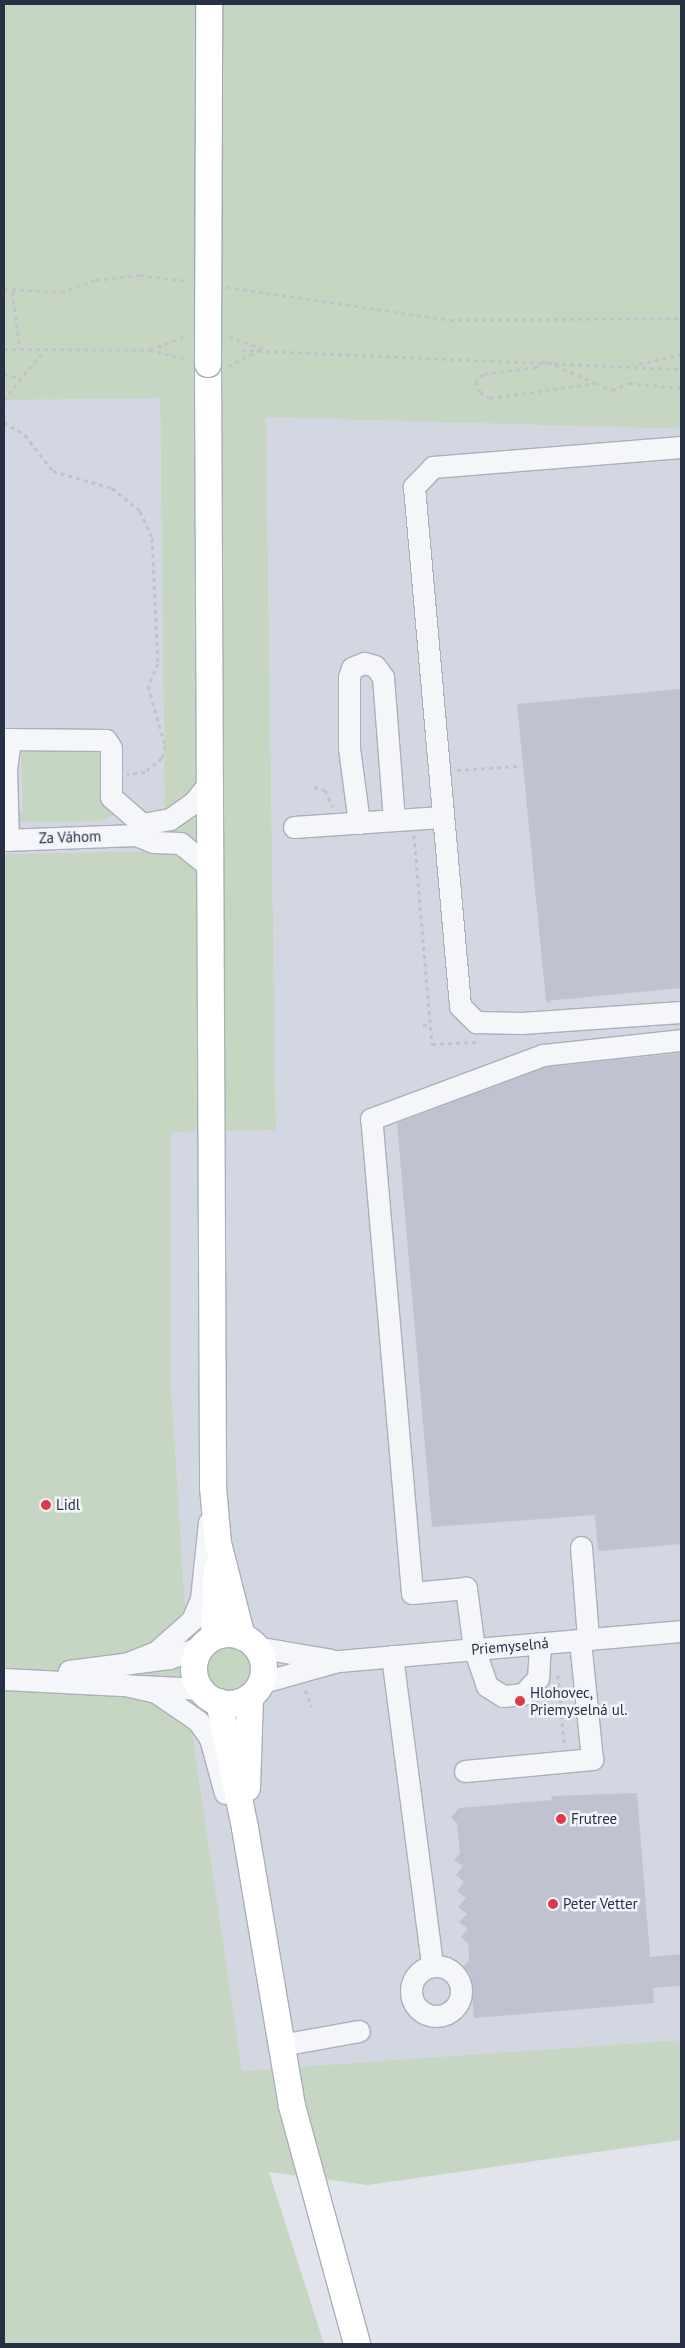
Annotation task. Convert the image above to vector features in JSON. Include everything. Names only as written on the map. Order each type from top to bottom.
[{"type":"main road","points":[[209,4],[208,365],[213,1487],[218,1543],[207,1642],[194,1668],[210,1696],[245,1828],[250,1868],[281,2045],[306,2161],[357,2344]]},
{"type":"main road","points":[[218,1543],[249,1642],[263,1662],[255,1690],[245,1828]]},
{"type":"main road","points":[[207,1642],[249,1642]]},
{"type":"main road","points":[[210,1696],[234,1703],[255,1690]]},
{"type":"street","points":[[681,447],[433,467],[414,487],[441,817],[460,1006],[476,1022],[551,1023],[681,1012]]},
{"type":"street","points":[[359,823],[349,748],[349,677],[352,668],[375,666],[383,677],[394,820]]},
{"type":"street","points":[[6,840],[7,803],[18,793],[17,767],[8,744],[96,736],[106,740],[112,748],[112,797],[139,829],[153,842],[180,842],[210,868]]},
{"type":"street","points":[[139,829],[170,819],[193,803],[210,782]]},
{"type":"street","points":[[294,827],[441,817]]},
{"type":"street","name":"Za Váhom","points":[[6,840],[139,829]]},
{"type":"street","points":[[540,1643],[538,1678],[523,1694],[503,1696],[487,1686],[474,1649],[466,1588],[412,1593],[371,1119],[543,1055],[681,1040]]},
{"type":"street","points":[[128,1663],[157,1651],[192,1620],[201,1599],[213,1487]]},
{"type":"street","points":[[465,1771],[592,1759],[584,1639],[581,1547]]},
{"type":"street","name":"Priemyselná","points":[[255,1690],[338,1661],[681,1631]]},
{"type":"street","points":[[10,1678],[128,1663],[207,1642]]},
{"type":"street","name":"Priemyselná","points":[[249,1642],[338,1661]]},
{"type":"street","points":[[392,1656],[432,1966]]},
{"type":"street","points":[[10,1678],[122,1684],[210,1696]]},
{"type":"street","points":[[122,1684],[156,1692],[184,1708],[210,1738],[250,1868]]},
{"type":"street","points":[[281,2045],[360,2031]]},
{"type":"path","points":[[4,289],[12,292],[61,292],[96,280],[140,275],[201,283]]},
{"type":"path","points":[[220,286],[366,311],[450,320],[681,318]]},
{"type":"path","points":[[12,292],[20,349]]},
{"type":"path","points":[[4,349],[160,351],[208,365],[263,349]]},
{"type":"path","points":[[4,400],[45,349]]},
{"type":"path","points":[[242,350],[263,349],[545,361],[681,369]]},
{"type":"path","points":[[636,365],[681,354]]},
{"type":"path","points":[[545,361],[612,390],[629,383],[681,388]]},
{"type":"path","points":[[545,361],[536,367],[483,374],[477,387],[486,397],[498,398],[596,383]]},
{"type":"path","points":[[4,374],[21,379]]},
{"type":"path","points":[[4,422],[25,435],[53,471],[112,488],[140,511],[152,538],[158,663],[148,686],[165,746],[162,758],[145,772],[112,773]]},
{"type":"path","points":[[314,787],[325,790]]},
{"type":"path","points":[[414,835],[421,943],[432,1044],[487,1041]]},
{"type":"path","points":[[545,951],[551,1023]]},
{"type":"path","points":[[423,1025],[430,1025]]},
{"type":"path","points":[[557,1664],[566,1761]]},
{"type":"path","points":[[305,1690],[312,1707]]},
{"type":"shaded area","points":[[160,397],[165,852],[4,854],[4,400]]},
{"type":"shaded area","points":[[266,416],[681,429],[681,2040],[242,2072],[194,1745],[171,1386],[171,1132],[276,1130]]},
{"type":"green space","points":[[4,4],[681,4],[681,429],[266,417],[276,1130],[171,1132],[171,1386],[194,1745],[242,2071],[681,2040],[681,2140],[368,2185],[269,2172],[324,2344],[4,2344],[4,854],[165,851],[160,398],[4,400]]},
{"type":"green space","points":[[21,746],[98,746],[103,755],[106,807],[113,815],[100,821],[14,822],[23,810]]},
{"type":"green space","points":[[223,1644],[233,1644],[246,1651],[253,1664],[253,1674],[246,1687],[233,1694],[223,1694],[214,1690],[207,1683],[203,1674],[203,1664],[207,1655],[214,1648]]},
{"type":"building","points":[[681,689],[681,988],[546,1001],[517,704]]},
{"type":"building","points":[[681,1053],[681,1544],[598,1551],[595,1515],[432,1527],[397,1123],[546,1067]]},
{"type":"building","name":"Peter Vetter","points":[[637,1793],[650,1957],[681,1954],[681,1986],[653,1988],[654,2003],[474,2018],[470,1973],[463,1967],[469,1960],[468,1943],[461,1937],[468,1929],[459,1922],[467,1914],[458,1907],[466,1898],[457,1891],[464,1882],[456,1875],[463,1866],[454,1860],[460,1853],[457,1823],[451,1818],[459,1808],[552,1800],[551,1796]]},
{"type":"place","name":"Lidl","points":[[46,1505]]},
{"type":"place","name":"Hlohovec, Priemyselná ul.","points":[[520,1701]]},
{"type":"place","name":"Frutree","points":[[561,1819]]},
{"type":"place","name":"Peter Vetter","points":[[553,1904]]}]
